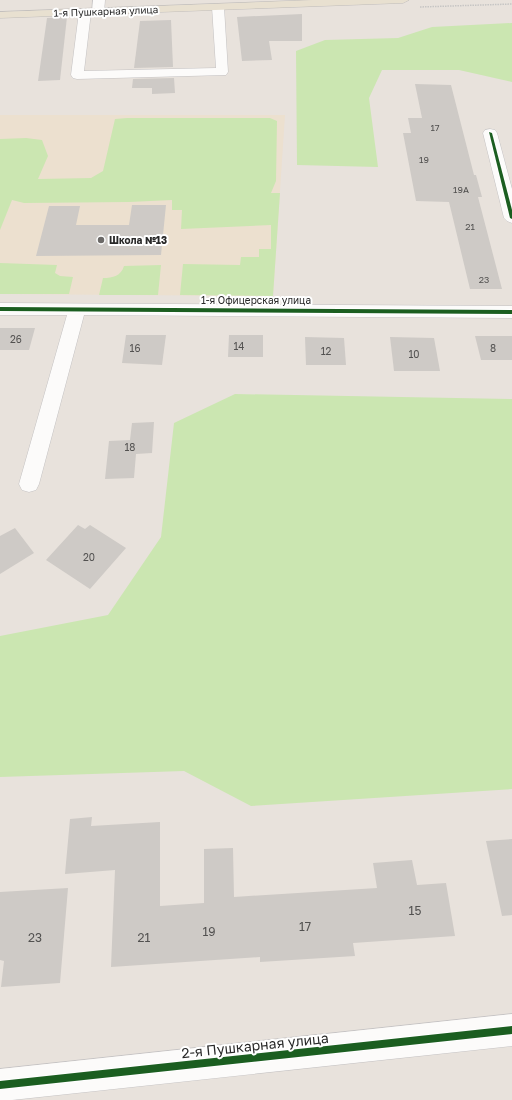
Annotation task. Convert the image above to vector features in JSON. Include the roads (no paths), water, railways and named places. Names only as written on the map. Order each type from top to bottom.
[{"type":"main road","name":"1-я Пушкарная улица","points":[[0,15],[403,0]]},
{"type":"street","points":[[99,0],[92,12],[77,75],[222,72],[218,7]]},
{"type":"street","points":[[490,132],[512,218]]},
{"type":"street","name":"1-я Офицерская улица","points":[[0,309],[512,312]]},
{"type":"street","points":[[29,484],[77,309]]},
{"type":"street","name":"2-я Пушкарная улица","points":[[0,1085],[512,1030]]},
{"type":"place","name":"Школа №13","points":[[101,240]]}]
